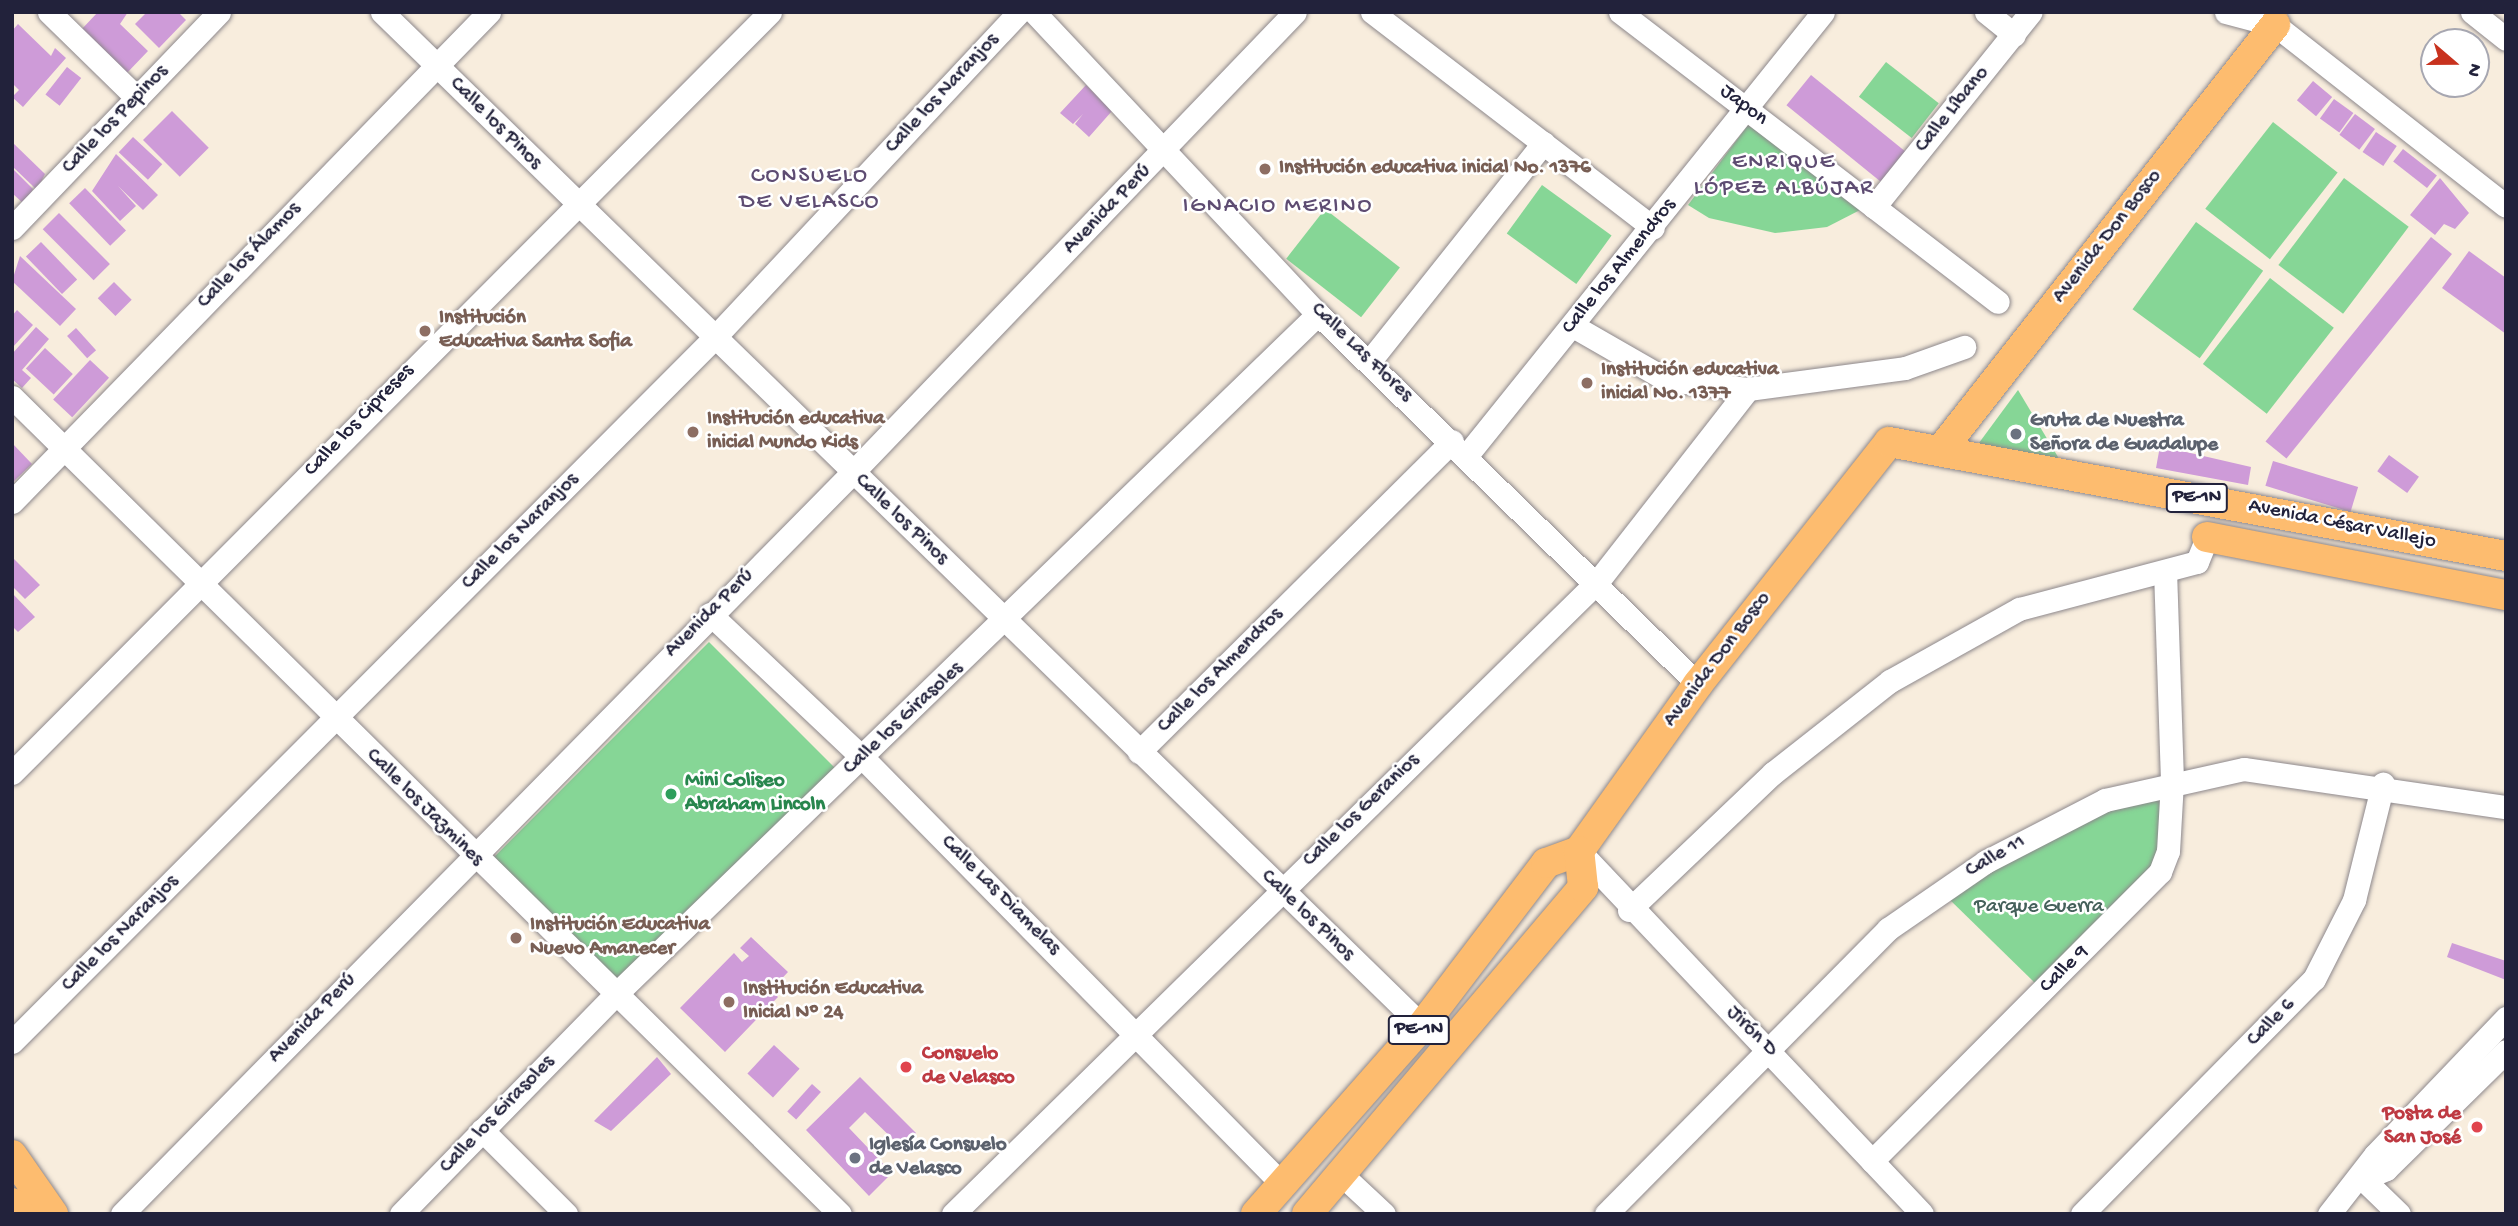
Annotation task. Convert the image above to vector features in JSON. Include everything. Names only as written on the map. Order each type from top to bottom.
[{"type":"main road","name":"Avenida Don Bosco","points":[[1941,450],[2275,25]]},
{"type":"main road","name":"Avenida Don Bosco","points":[[1580,851],[1698,684],[1889,442]]},
{"type":"main road","name":"Avenida César Vallejo","points":[[1889,442],[2506,556]]},
{"type":"main road","name":"Avenida César Vallejo","points":[[2207,537],[2506,595]]},
{"type":"main road","name":"PE-1N","points":[[1256,1214],[1422,1026],[1546,863],[1580,851],[1583,887],[1307,1214]]},
{"type":"main road","points":[[12,1155],[53,1214]]},
{"type":"main road","points":[[12,1203],[20,1214]]},
{"type":"street","points":[[49,12],[137,98]]},
{"type":"street","name":"Calle los Pepinos","points":[[12,228],[219,12]]},
{"type":"street","name":"Calle los Pinos","points":[[382,12],[1422,1026]]},
{"type":"street","name":"Calle los Álamos","points":[[12,502],[489,12]]},
{"type":"street","name":"Calle los Cipreses","points":[[12,773],[200,585],[574,202],[770,12]]},
{"type":"street","name":"Calle los Naranjos","points":[[12,1042],[714,338],[1019,12]]},
{"type":"street","name":"Calle Las Flores","points":[[1034,12],[1318,314],[1598,581],[1698,684]]},
{"type":"street","name":"Avenida Perú","points":[[122,1214],[709,614],[852,473],[1165,152],[1295,12]]},
{"type":"street","points":[[1372,12],[1653,228]]},
{"type":"street","name":"Calle los Almendros","points":[[1139,752],[1460,449],[1573,326],[1823,12]]},
{"type":"street","points":[[1986,12],[2014,35]]},
{"type":"street","name":"Calle Líbano","points":[[1874,207],[2031,12]]},
{"type":"street","points":[[2226,12],[2275,25],[2503,198]]},
{"type":"street","points":[[2474,13],[2506,39]]},
{"type":"street","name":"Japon","points":[[1628,14],[1745,108],[1998,302]]},
{"type":"street","points":[[1369,362],[1543,143]]},
{"type":"street","name":"Calle los Girasoles","points":[[401,1214],[615,995],[1006,623],[1318,314]]},
{"type":"street","points":[[1573,326],[1667,380],[1748,389],[1905,368],[1964,346]]},
{"type":"street","name":"Calle los Geranios","points":[[953,1214],[1135,1031],[1598,581],[1748,389]]},
{"type":"street","name":"Calle los Jazmines","points":[[12,397],[473,857],[840,1214]]},
{"type":"street","points":[[1629,910],[1773,773],[1890,681],[2019,609],[2165,573],[2197,562],[2207,537]]},
{"type":"street","name":"Calle 9","points":[[1872,1161],[2154,884],[2168,851],[2172,781],[2165,573]]},
{"type":"street","name":"Calle Las Diamelas","points":[[709,614],[863,758],[1135,1031],[1283,1185]]},
{"type":"street","name":"Calle 11","points":[[1606,1214],[1888,929],[1939,892],[2093,806],[2172,781],[2244,769],[2383,784],[2506,807]]},
{"type":"street","name":"Calle 6","points":[[2082,1214],[2314,979],[2354,900],[2383,784]]},
{"type":"street","name":"Jirón D","points":[[1580,851],[1629,910],[1770,1050],[1922,1214]]},
{"type":"street","points":[[2329,1214],[2363,1179],[2375,1155],[2506,1018]]},
{"type":"street","points":[[2363,1179],[2386,1169],[2506,1051]]},
{"type":"street","points":[[482,1130],[566,1214]]},
{"type":"street","points":[[1342,1175],[1384,1214]]},
{"type":"street","points":[[2363,1179],[2399,1214]]},
{"type":"green space","points":[[1886,62],[1939,103],[1912,138],[1859,97]]},
{"type":"green space","points":[[2273,122],[2338,172],[2270,259],[2205,209]]},
{"type":"green space","points":[[1748,125],[1864,208],[1827,227],[1775,233],[1709,218],[1688,205]]},
{"type":"green space","points":[[2344,178],[2409,227],[2343,314],[2278,265]]},
{"type":"green space","points":[[1542,185],[1612,236],[1576,284],[1507,234]]},
{"type":"green space","points":[[1325,209],[1400,267],[1361,317],[1286,259]]},
{"type":"green space","points":[[2196,222],[2263,271],[2200,358],[2133,309]]},
{"type":"green space","points":[[2270,278],[2334,328],[2267,414],[2203,364]]},
{"type":"green space","points":[[2018,390],[2058,457],[2054,465],[1976,447]]},
{"type":"green space","points":[[709,642],[836,769],[621,985],[493,858]]},
{"type":"green space","name":"Parque Guerra","points":[[2164,796],[2158,874],[2038,986],[1948,898],[2072,822]]},
{"type":"building","points":[[98,12],[128,12],[120,24],[148,51],[125,75],[80,31]]},
{"type":"building","points":[[147,12],[178,12],[186,20],[159,48],[135,24]]},
{"type":"building","points":[[18,24],[51,56],[55,48],[66,58],[23,107],[12,97],[19,90],[12,83],[12,31]]},
{"type":"building","points":[[67,67],[81,78],[60,106],[45,95]]},
{"type":"building","points":[[1811,75],[1905,151],[1880,181],[1786,105]]},
{"type":"building","points":[[2313,81],[2332,97],[2316,116],[2297,100]]},
{"type":"building","points":[[1086,85],[1112,111],[1089,137],[1075,124],[1083,114],[1073,124],[1060,113]]},
{"type":"building","points":[[2334,99],[2353,113],[2339,133],[2320,118]]},
{"type":"building","points":[[172,111],[209,148],[180,177],[143,140]]},
{"type":"building","points":[[2355,114],[2375,129],[2359,150],[2339,135]]},
{"type":"building","points":[[2376,132],[2397,146],[2383,166],[2363,152]]},
{"type":"building","points":[[133,137],[162,164],[148,180],[119,152]]},
{"type":"building","points":[[12,142],[45,174],[37,190],[12,166]]},
{"type":"building","points":[[2403,149],[2437,175],[2427,188],[2393,162]]},
{"type":"building","points":[[116,154],[158,195],[143,210],[118,186],[136,206],[120,221],[92,191]]},
{"type":"building","points":[[12,168],[33,189],[25,205],[12,193]]},
{"type":"building","points":[[2440,178],[2469,213],[2455,229],[2444,224],[2435,235],[2410,215]]},
{"type":"building","points":[[85,188],[126,230],[110,246],[69,203]]},
{"type":"building","points":[[59,213],[110,264],[94,280],[43,229]]},
{"type":"building","points":[[2431,237],[2452,254],[2286,458],[2265,441]]},
{"type":"building","points":[[41,242],[77,279],[62,294],[26,257]]},
{"type":"building","points":[[2469,251],[2506,278],[2506,334],[2442,288]]},
{"type":"building","points":[[20,256],[76,309],[60,326],[12,281]]},
{"type":"building","points":[[114,282],[132,300],[115,316],[98,298]]},
{"type":"building","points":[[17,310],[33,325],[12,348],[12,316]]},
{"type":"building","points":[[36,327],[49,339],[22,370],[31,378],[22,388],[12,379],[12,354]]},
{"type":"building","points":[[76,328],[96,350],[87,358],[67,336]]},
{"type":"building","points":[[45,348],[73,374],[54,394],[26,368]]},
{"type":"building","points":[[90,360],[109,378],[72,417],[53,399]]},
{"type":"building","points":[[12,443],[32,464],[12,483]]},
{"type":"building","points":[[2160,446],[2251,467],[2248,485],[2156,468]]},
{"type":"building","points":[[2389,455],[2419,477],[2407,493],[2377,471]]},
{"type":"building","points":[[2273,461],[2358,487],[2351,512],[2265,486]]},
{"type":"building","points":[[12,557],[40,585],[25,599],[12,586]]},
{"type":"building","points":[[12,593],[35,617],[18,632],[12,626]]},
{"type":"building","name":"Institución Educativa Inicial Nº 24","points":[[751,937],[788,972],[771,990],[778,997],[725,1052],[680,1008],[734,953],[742,962],[749,956],[740,948]]},
{"type":"building","points":[[2452,943],[2506,961],[2506,980],[2447,957]]},
{"type":"building","points":[[774,1045],[800,1069],[773,1097],[747,1074]]},
{"type":"building","points":[[657,1057],[671,1074],[611,1131],[594,1121]]},
{"type":"building","points":[[860,1077],[916,1133],[902,1148],[865,1112],[849,1128],[892,1173],[869,1196],[806,1130]]},
{"type":"building","points":[[812,1084],[821,1092],[796,1120],[787,1111]]},
{"type":"place","name":"Institución educativa inicial No. 1376","points":[[1265,169]]},
{"type":"place","name":"Institución Educativa Santa Sofia","points":[[425,331]]},
{"type":"place","name":"Institución educativa inicial No. 1377","points":[[1587,383]]},
{"type":"place","name":"Institución educativa inicial Mundo Kids","points":[[693,432]]},
{"type":"place","name":"Gruta de Nuestra Señora de Guadalupe","points":[[2016,434]]},
{"type":"place","name":"Mini Coliseo Abraham Lincoln","points":[[671,794]]},
{"type":"place","name":"Institución Educativa Nuevo Amanecer","points":[[516,938]]},
{"type":"place","name":"Institución Educativa Inicial Nº 24","points":[[729,1002]]},
{"type":"place","name":"Consuelo de Velasco","points":[[906,1067]]},
{"type":"place","name":"Posta de San José","points":[[2477,1127]]},
{"type":"place","name":"Iglesía Consuelo de Velasco","points":[[855,1158]]},
{"type":"district","name":"ENRIQUE LÓPEZ ALBÚJAR","points":[[1784,176]]},
{"type":"district","name":"CONSUELO DE VELASCO","points":[[810,190]]},
{"type":"district","name":"IGNACIO MERINO","points":[[1278,207]]}]
